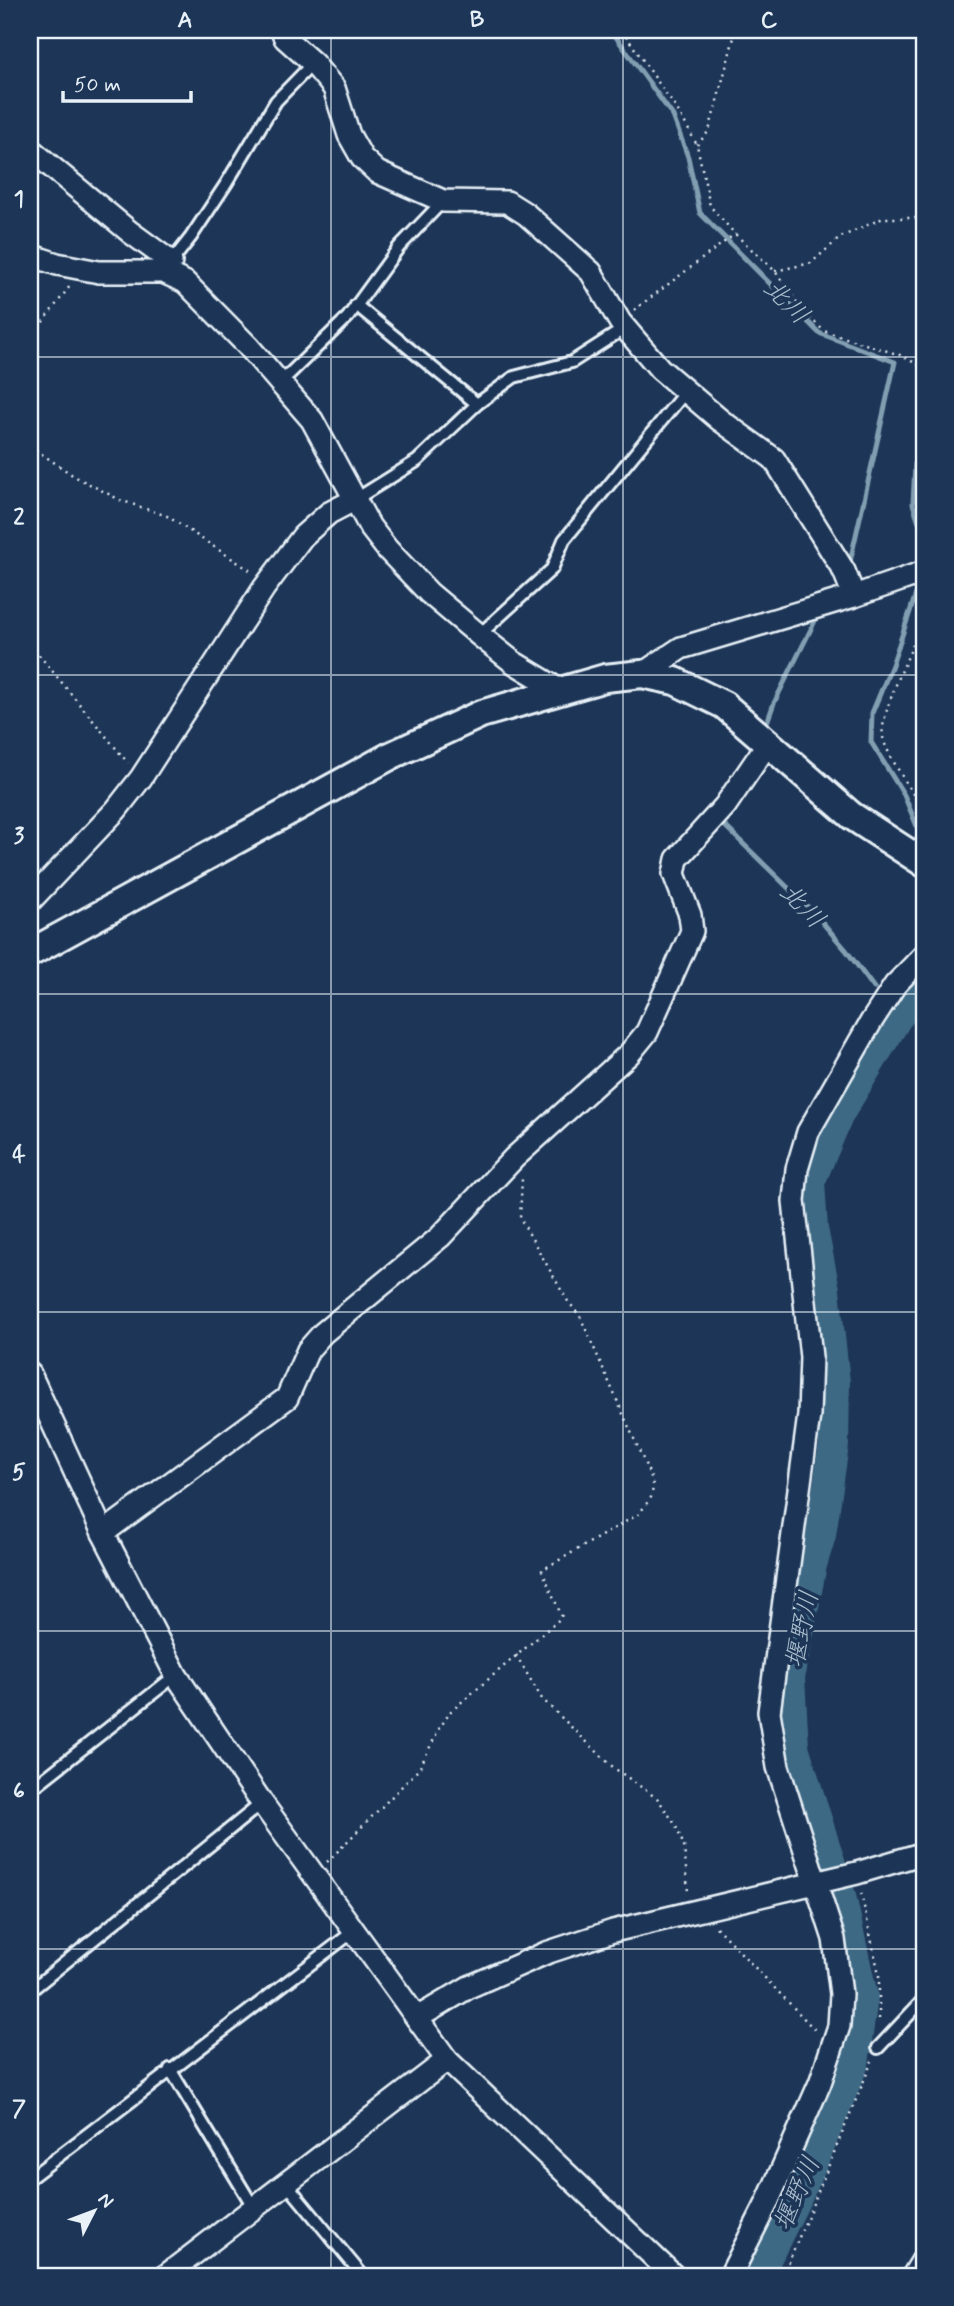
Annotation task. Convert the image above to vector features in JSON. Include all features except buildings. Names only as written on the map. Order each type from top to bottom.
[{"type":"street","points":[[282,30],[285,38],[313,63],[334,88],[349,135],[362,158],[377,172],[443,201],[507,202],[526,214],[592,272],[622,325],[660,369],[719,420],[774,458],[844,571],[854,596]]},
{"type":"street","points":[[30,149],[130,232],[185,282],[248,346],[312,420],[370,527],[429,593],[513,662],[561,691]]},
{"type":"street","points":[[30,255],[57,264],[99,272],[167,267]]},
{"type":"street","points":[[30,901],[116,810],[141,778],[269,581],[303,536],[329,513],[356,499]]},
{"type":"street","points":[[642,674],[681,648],[918,574]]},
{"type":"street","points":[[30,953],[425,739],[481,714],[605,678],[642,674],[675,681],[724,705],[852,816],[924,863]]},
{"type":"street","points":[[103,1533],[287,1398],[307,1350],[323,1333],[440,1237],[518,1154],[629,1054],[648,1032],[692,932],[690,915],[674,874],[677,859],[725,806],[768,743]]},
{"type":"street","points":[[730,2276],[766,2205],[820,2083],[839,2026],[841,1994],[834,1938],[778,1767],[769,1712],[809,1415],[811,1357],[794,1202],[797,1168],[808,1132],[871,1022],[895,985],[924,954]]},
{"type":"street","points":[[30,1374],[103,1533],[176,1675],[262,1803],[447,2060],[674,2276]]},
{"type":"street","points":[[416,2018],[469,1987],[546,1953],[613,1931],[857,1872],[924,1853]]},
{"type":"street","points":[[165,2276],[447,2060]]},
{"type":"street","points":[[913,2276],[924,2258]]},
{"type":"lane","points":[[167,267],[191,237],[226,184],[276,101],[313,63]]},
{"type":"lane","points":[[280,383],[348,317],[398,247],[443,201]]},
{"type":"lane","points":[[356,305],[477,404]]},
{"type":"lane","points":[[356,499],[417,461],[477,404],[514,377],[572,362],[622,325]]},
{"type":"lane","points":[[479,635],[552,569],[564,540],[686,391]]},
{"type":"lane","points":[[30,1790],[176,1675]]},
{"type":"lane","points":[[30,1991],[262,1803]]},
{"type":"lane","points":[[30,2178],[354,1931]]},
{"type":"lane","points":[[878,2048],[924,1999]]},
{"type":"lane","points":[[170,2069],[254,2208]]},
{"type":"lane","points":[[286,2183],[363,2276]]},
{"type":"path","points":[[622,30],[680,114],[696,145],[710,206],[735,234],[775,271],[802,310],[824,331],[900,355],[919,365],[924,372]]},
{"type":"path","points":[[696,145],[709,131],[736,30]]},
{"type":"path","points":[[775,271],[811,263],[841,237],[883,218],[924,218]]},
{"type":"path","points":[[622,325],[640,304],[735,234]]},
{"type":"path","points":[[30,339],[83,269]]},
{"type":"path","points":[[30,446],[74,476],[120,500],[167,516],[269,581]]},
{"type":"path","points":[[924,481],[924,491]]},
{"type":"path","points":[[924,619],[886,711],[882,735],[886,748],[924,814]]},
{"type":"path","points":[[30,644],[141,778]]},
{"type":"path","points":[[314,1875],[419,1769],[451,1711],[562,1617],[542,1570],[639,1514],[652,1496],[653,1482],[580,1316],[567,1300],[520,1218],[523,1174],[518,1154]]},
{"type":"path","points":[[516,1656],[542,1699],[614,1768],[658,1799],[675,1824],[684,1846],[695,1911],[781,1993],[831,2049]]},
{"type":"path","points":[[783,2276],[878,2048],[879,1974],[857,1872]]},
{"type":"waterway","name":"北川","points":[[611,30],[673,116],[688,157],[700,213],[819,333],[895,362],[850,562]]},
{"type":"waterway","points":[[924,409],[915,465],[913,504],[924,537]]},
{"type":"waterway","points":[[921,579],[892,665],[872,713],[871,742],[904,795],[924,843]]},
{"type":"waterway","name":"北川","points":[[765,728],[774,703],[817,617]]},
{"type":"waterway","name":"北川","points":[[726,827],[816,915],[874,988]]},
{"type":"waterway","name":"堰野川","points":[[758,2276],[807,2176],[854,2063],[863,1997],[841,1896],[794,1747],[790,1678],[812,1565],[821,1535],[834,1445],[835,1382],[825,1290],[813,1229],[810,1182],[839,1114],[897,1018],[924,986]]}]
